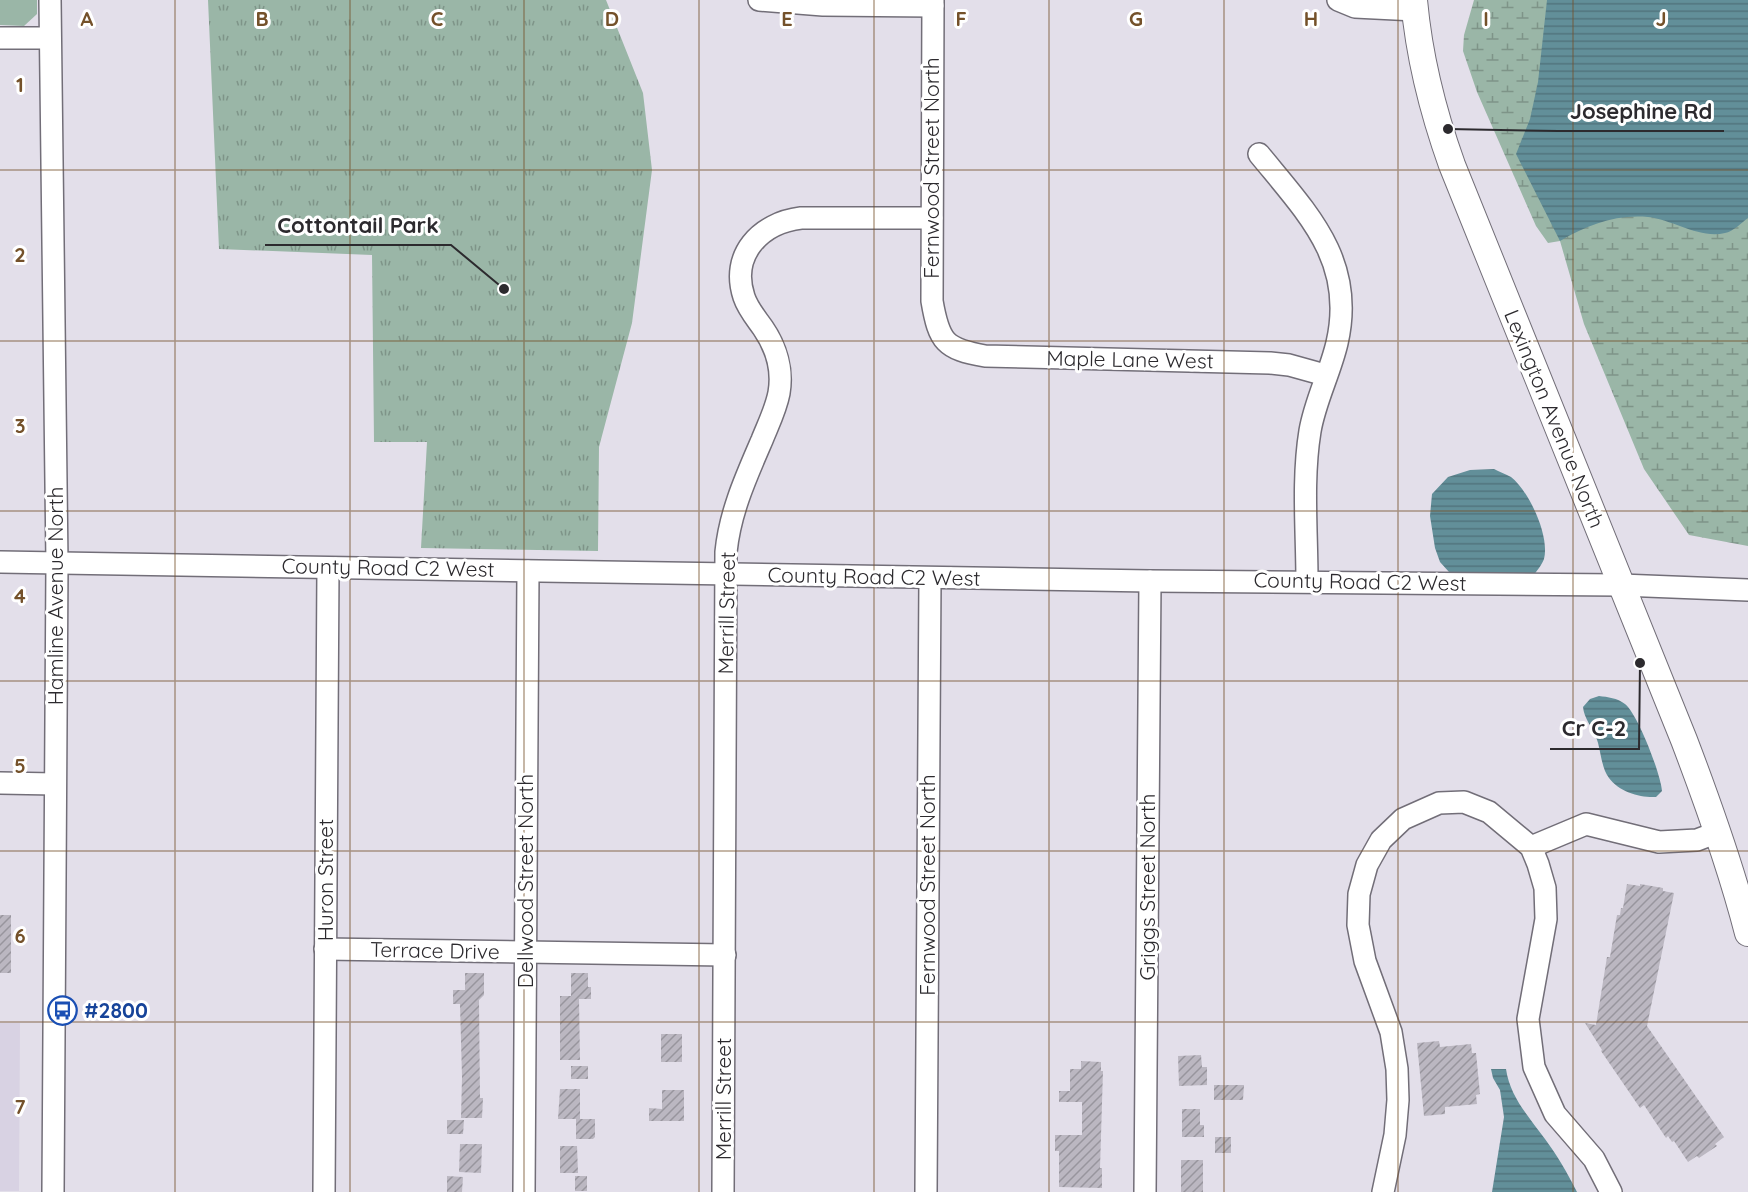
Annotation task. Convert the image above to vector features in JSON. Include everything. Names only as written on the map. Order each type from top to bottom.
[{"type":"main road","name":"Lexington Avenue North","points":[[1414,5],[1427,82],[1438,125],[1452,165],[1684,740],[1718,832],[1748,933]]},
{"type":"street","name":"Hamline Avenue North","points":[[50,0],[57,563],[53,1192]]},
{"type":"street","points":[[759,0],[823,5],[933,3]]},
{"type":"street","points":[[1338,0],[1355,7],[1414,5]]},
{"type":"street","name":"Fernwood Street North","points":[[933,3],[932,302],[940,335]]},
{"type":"street","points":[[0,38],[50,38]]},
{"type":"street","points":[[1259,154],[1315,225],[1337,268],[1342,313],[1336,345],[1325,375],[1311,428],[1307,454],[1307,581]]},
{"type":"street","name":"Merrill Street","points":[[723,1192],[726,574],[729,529],[734,507],[779,394],[778,361],[772,343],[748,306],[741,286],[742,264],[751,244],[761,232],[774,224],[787,220],[801,218],[932,218]]},
{"type":"street","name":"Maple Lane West","points":[[940,335],[950,347],[985,357],[1270,363],[1289,365],[1325,375]]},
{"type":"street","name":"County Road C2 West","points":[[0,562],[930,578],[1621,585],[1748,590]]},
{"type":"street","name":"Huron Street","points":[[324,1192],[328,568]]},
{"type":"street","name":"Dellwood Street North","points":[[524,1192],[528,571]]},
{"type":"street","name":"Fernwood Street North","points":[[926,1192],[930,578]]},
{"type":"street","name":"Griggs Street North","points":[[1145,1192],[1150,581]]},
{"type":"street","points":[[0,783],[55,784]]},
{"type":"street","points":[[1383,1192],[1395,1135],[1398,1100],[1397,1069],[1391,1032],[1365,961],[1358,925],[1359,894],[1368,866],[1381,840],[1403,819],[1439,803],[1464,802],[1489,812],[1531,846],[1545,888],[1545,919],[1528,1019],[1534,1067],[1554,1114],[1594,1160],[1611,1192]]},
{"type":"street","points":[[1531,846],[1586,824],[1659,842],[1697,840],[1718,832]]},
{"type":"street","name":"Terrace Drive","points":[[325,949],[725,955]]},
{"type":"shaded area","points":[[0,1023],[20,1023],[19,1191],[0,1191]]},
{"type":"green space","points":[[0,0],[37,0],[37,14],[24,26],[0,25]]},
{"type":"green space","points":[[208,0],[606,0],[643,93],[652,170],[632,323],[599,447],[598,551],[421,548],[427,442],[374,442],[372,255],[219,249]]},
{"type":"green space","points":[[1474,0],[1748,0],[1748,546],[1689,535],[1644,469],[1584,324],[1560,241],[1548,243],[1536,226],[1477,92],[1463,51],[1464,35]]},
{"type":"water","points":[[1547,0],[1748,0],[1748,218],[1731,231],[1715,234],[1648,217],[1625,217],[1591,226],[1560,241],[1516,154],[1530,119],[1538,82]]},
{"type":"water","points":[[1494,469],[1511,477],[1518,484],[1537,515],[1545,549],[1544,559],[1531,579],[1470,580],[1449,572],[1440,562],[1435,548],[1430,516],[1432,494],[1448,477],[1470,470]]},
{"type":"water","points":[[1599,696],[1622,702],[1636,720],[1648,745],[1661,783],[1662,791],[1656,797],[1637,795],[1624,790],[1613,783],[1606,774],[1596,737],[1586,719],[1583,707],[1590,699]]},
{"type":"water","points":[[1491,1069],[1506,1069],[1516,1098],[1554,1152],[1577,1192],[1492,1192],[1504,1117],[1500,1090]]},
{"type":"building","points":[[1627,884],[1663,888],[1663,891],[1674,893],[1647,1026],[1724,1137],[1715,1144],[1717,1146],[1699,1158],[1697,1156],[1688,1162],[1674,1141],[1672,1142],[1668,1136],[1666,1138],[1644,1105],[1640,1108],[1585,1023],[1596,1025],[1607,957],[1610,957],[1617,915],[1620,915],[1621,908],[1623,908]]},
{"type":"building","points":[[0,915],[11,915],[11,973],[0,973]]},
{"type":"building","points":[[465,973],[484,973],[484,995],[479,1000],[482,1118],[461,1118],[460,1004],[453,1004],[453,990],[465,990]]},
{"type":"building","points":[[571,973],[588,973],[591,999],[579,999],[580,1060],[560,1060],[560,996],[571,996]]},
{"type":"building","points":[[661,1034],[682,1034],[682,1062],[661,1062]]},
{"type":"building","points":[[1439,1041],[1440,1047],[1471,1044],[1472,1053],[1476,1053],[1480,1094],[1476,1095],[1477,1104],[1445,1107],[1445,1114],[1424,1116],[1417,1043]]},
{"type":"building","points":[[1201,1055],[1202,1067],[1207,1067],[1207,1085],[1179,1086],[1178,1056]]},
{"type":"building","points":[[1081,1061],[1101,1062],[1101,1071],[1103,1071],[1100,1168],[1102,1168],[1102,1188],[1059,1187],[1059,1151],[1055,1151],[1055,1135],[1082,1135],[1082,1102],[1059,1102],[1059,1091],[1070,1091],[1070,1069],[1081,1069]]},
{"type":"building","points":[[571,1066],[588,1066],[588,1079],[571,1079]]},
{"type":"building","points":[[1214,1085],[1244,1085],[1243,1100],[1214,1100]]},
{"type":"building","points":[[560,1089],[580,1089],[580,1119],[595,1119],[593,1139],[576,1139],[576,1119],[558,1119]]},
{"type":"building","points":[[662,1090],[684,1090],[684,1121],[649,1121],[649,1108],[662,1109]]},
{"type":"building","points":[[1182,1109],[1200,1109],[1200,1125],[1204,1125],[1204,1137],[1182,1137]]},
{"type":"building","points":[[447,1120],[464,1120],[463,1134],[447,1134]]},
{"type":"building","points":[[1215,1137],[1231,1137],[1231,1153],[1215,1153]]},
{"type":"building","points":[[460,1144],[482,1144],[481,1173],[459,1172]]},
{"type":"building","points":[[560,1146],[577,1146],[578,1173],[560,1173]]},
{"type":"building","points":[[1181,1160],[1203,1160],[1203,1192],[1181,1192]]},
{"type":"building","points":[[447,1176],[463,1177],[462,1192],[447,1192]]},
{"type":"building","points":[[575,1176],[587,1176],[587,1191],[575,1191]]},
{"type":"place","name":"Josephine Rd","points":[[1448,129]]},
{"type":"place","name":"Cottontail Park","points":[[504,289]]},
{"type":"place","name":"Cr C-2","points":[[1640,663]]},
{"type":"place","name":"#2800","points":[[63,1011]]}]
